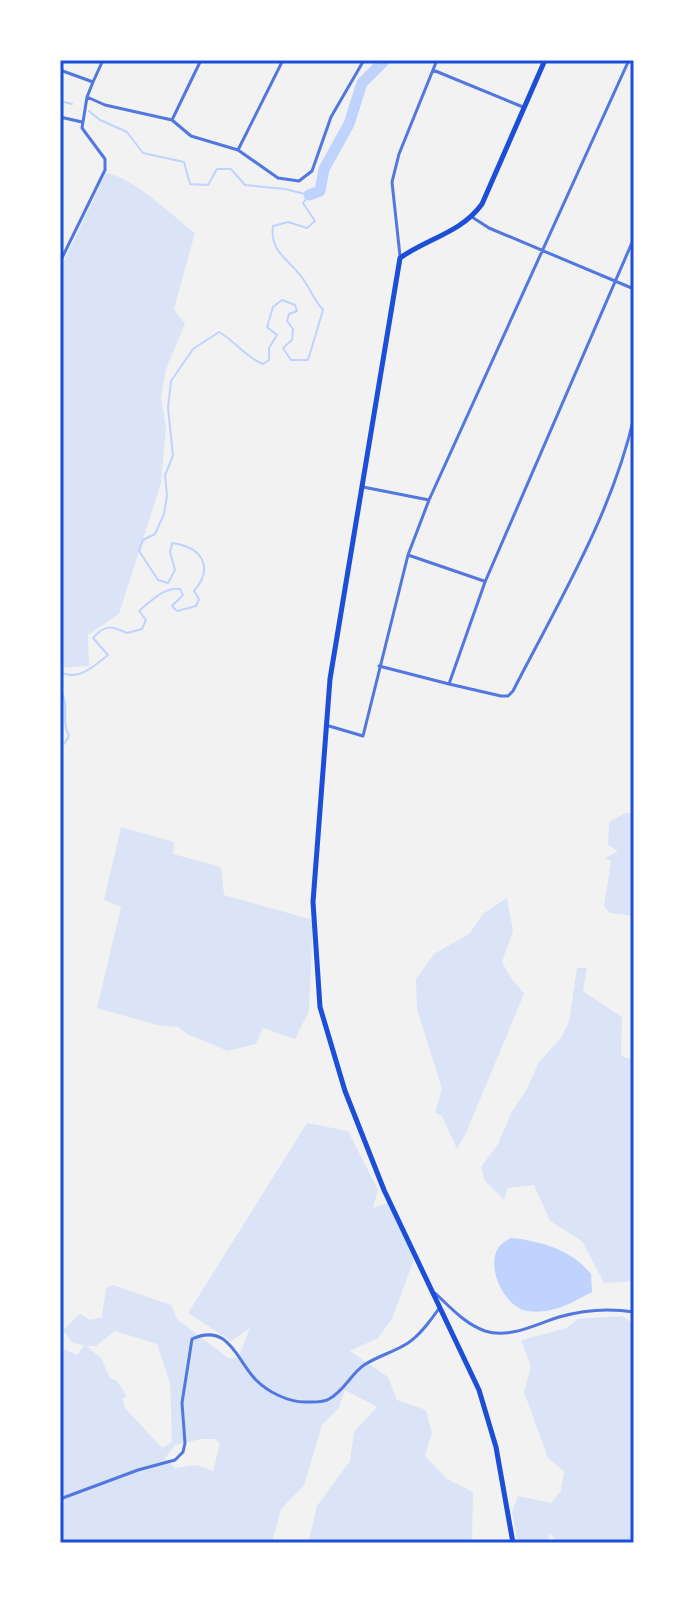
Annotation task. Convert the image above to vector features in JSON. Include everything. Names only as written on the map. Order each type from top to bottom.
[{"type":"main road","points":[[513,1543],[496,1447],[483,1404],[379,1176],[345,1091],[320,1007],[313,902],[330,679],[400,258],[416,246],[448,233],[472,217],[482,204],[545,60]]},
{"type":"street","points":[[60,262],[105,170],[105,159],[82,128],[87,97],[103,60]]},
{"type":"street","points":[[172,120],[201,60]]},
{"type":"street","points":[[238,150],[283,60]]},
{"type":"street","points":[[87,97],[105,105],[172,120],[191,136],[238,150],[278,178],[299,181],[312,171],[331,117],[364,60]]},
{"type":"street","points":[[400,258],[392,182],[399,154],[437,60]]},
{"type":"street","points":[[327,726],[363,736],[408,555],[429,500],[629,60]]},
{"type":"street","points":[[60,70],[93,82]]},
{"type":"street","points":[[433,70],[523,107]]},
{"type":"street","points":[[60,117],[82,122]]},
{"type":"street","points":[[472,217],[489,228],[634,289]]},
{"type":"street","points":[[449,684],[485,582],[634,238]]},
{"type":"street","points":[[379,666],[508,696],[589,542],[626,454],[634,417]]},
{"type":"street","points":[[626,454],[634,458]]},
{"type":"street","points":[[363,487],[429,500]]},
{"type":"street","points":[[408,555],[485,582]]},
{"type":"street","points":[[435,1293],[464,1319],[487,1332],[518,1331],[583,1312],[611,1309],[634,1312]]},
{"type":"street","points":[[60,1499],[138,1470],[175,1460],[183,1452],[182,1403],[192,1339],[203,1334],[223,1339],[238,1353],[255,1380],[278,1396],[301,1403],[327,1401],[359,1368],[379,1355],[407,1344],[440,1307]]},
{"type":"shaded area","points":[[106,173],[141,189],[195,233],[174,309],[185,324],[166,369],[161,398],[166,427],[161,483],[119,614],[88,635],[89,666],[60,668],[60,269]]},
{"type":"shaded area","points":[[625,813],[634,813],[634,916],[610,913],[604,906],[611,861],[605,858],[618,851],[608,845],[609,822]]},
{"type":"shaded area","points":[[121,827],[174,842],[173,854],[221,867],[224,895],[313,920],[309,1011],[295,1039],[263,1028],[256,1044],[228,1051],[187,1034],[178,1027],[157,1025],[97,1008],[121,907],[104,900]]},
{"type":"shaded area","points":[[507,898],[513,931],[502,962],[524,994],[457,1149],[442,1116],[435,1112],[442,1089],[417,1009],[416,979],[434,954],[469,934],[484,913]]},
{"type":"shaded area","points":[[577,968],[587,968],[583,991],[622,1017],[621,1056],[634,1060],[634,1281],[604,1283],[582,1241],[550,1221],[534,1185],[508,1188],[504,1200],[485,1181],[481,1167],[498,1144],[539,1062],[561,1038],[569,1022]]},
{"type":"shaded area","points":[[307,1123],[348,1131],[378,1190],[373,1208],[388,1203],[414,1259],[392,1319],[378,1338],[350,1351],[388,1377],[397,1400],[426,1410],[432,1433],[425,1456],[447,1479],[473,1492],[472,1543],[308,1543],[317,1506],[350,1461],[354,1432],[377,1407],[345,1390],[338,1409],[322,1425],[304,1486],[281,1509],[272,1543],[60,1543],[60,1347],[77,1355],[84,1345],[73,1343],[63,1330],[80,1314],[90,1320],[102,1317],[106,1288],[113,1285],[171,1305],[177,1319],[228,1358],[238,1358],[250,1328],[231,1341],[188,1313]],"holes":[[[115,1331],[157,1344],[170,1383],[172,1442],[162,1448],[126,1409],[122,1399],[127,1396],[117,1381],[110,1378],[101,1358],[86,1346],[96,1346]],[[214,1439],[220,1443],[213,1471],[197,1465],[175,1468],[165,1458],[175,1445]]]},
{"type":"shaded area","points":[[623,1316],[634,1325],[634,1543],[557,1543],[550,1533],[547,1543],[518,1543],[512,1512],[518,1496],[551,1503],[561,1491],[564,1471],[548,1458],[524,1392],[531,1367],[521,1340],[567,1328],[577,1319]]},
{"type":"water","points":[[511,1238],[544,1244],[575,1259],[591,1274],[592,1292],[553,1310],[536,1312],[519,1308],[505,1295],[494,1267],[497,1250]]},
{"type":"waterway","points":[[309,195],[320,191],[324,169],[349,124],[362,83],[385,60]]},
{"type":"waterway","points":[[60,101],[72,104]]},
{"type":"waterway","points":[[60,672],[79,674],[97,664],[108,655],[93,638],[108,628],[127,633],[142,629],[146,620],[139,611],[163,592],[180,589],[183,595],[172,606],[177,611],[196,606],[199,599],[194,591],[204,574],[204,566],[197,553],[172,543],[170,552],[175,570],[168,583],[158,580],[139,551],[143,540],[155,534],[164,514],[167,495],[165,475],[173,456],[168,408],[171,381],[193,349],[219,332],[263,364],[269,360],[269,348],[277,335],[267,327],[273,307],[282,300],[295,305],[297,311],[289,314],[287,321],[293,329],[292,340],[283,348],[291,360],[308,360],[323,310],[300,275],[278,250],[273,236],[273,226],[288,222],[307,228],[315,221],[303,203],[309,195],[245,185],[231,169],[217,169],[208,185],[190,184],[184,162],[143,153],[127,132],[100,120],[89,111]]},
{"type":"waterway","points":[[60,689],[65,702],[65,724],[69,736],[64,744],[60,743]]}]
